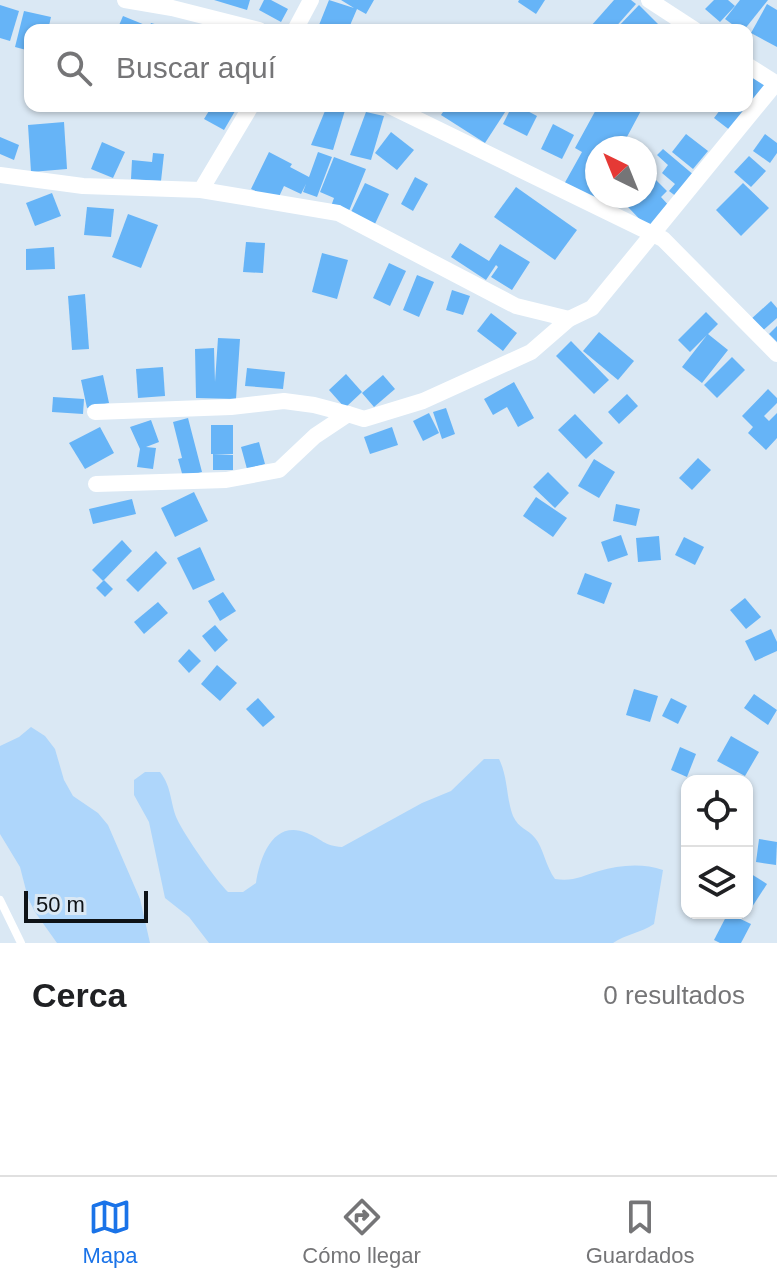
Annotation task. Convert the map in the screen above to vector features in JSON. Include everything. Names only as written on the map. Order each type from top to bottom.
[{"type":"street","points":[[125,0],[235,24]]},
{"type":"street","points":[[298,24],[311,0]]},
{"type":"street","points":[[649,0],[686,24]]},
{"type":"street","points":[[753,69],[776,84],[753,111]]},
{"type":"street","points":[[201,190],[247,112]]},
{"type":"street","points":[[402,112],[663,239],[777,354]]},
{"type":"street","points":[[95,412],[231,407],[284,401],[314,405],[364,419],[423,401],[531,352],[569,319],[592,308],[753,112]]},
{"type":"street","points":[[0,175],[83,186],[201,190],[338,213],[516,306],[569,319]]},
{"type":"street","points":[[96,484],[226,480],[279,470],[315,436],[348,414]]},
{"type":"lane","points":[[0,900],[21,943]]},
{"type":"shaded area","points":[[31,727],[45,736],[55,749],[64,780],[73,796],[98,813],[108,825],[140,899],[150,943],[57,943],[35,912],[20,867],[0,834],[0,746]]},
{"type":"shaded area","points":[[484,759],[499,759],[513,816],[538,842],[555,879],[572,879],[623,866],[663,870],[654,924],[613,943],[209,943],[189,917],[165,898],[149,822],[134,795],[134,780],[145,772],[160,772],[167,783],[177,819],[201,857],[228,892],[243,892],[256,883],[270,843],[285,831],[307,833],[342,847],[422,803],[451,791]]},
{"type":"building","points":[[214,0],[250,0],[247,10]]},
{"type":"building","points":[[264,0],[271,0],[288,9],[281,22],[259,10]]},
{"type":"building","points":[[329,0],[354,8],[341,0],[374,0],[366,14],[357,9],[351,24],[319,24]]},
{"type":"building","points":[[519,0],[545,0],[536,14]]},
{"type":"building","points":[[614,0],[631,0],[636,4],[618,24],[593,24]]},
{"type":"building","points":[[714,0],[728,0],[735,6],[720,22],[705,9]]},
{"type":"building","points":[[740,0],[768,0],[749,24],[732,24],[725,19]]},
{"type":"building","points":[[767,4],[777,10],[777,47],[753,34]]},
{"type":"building","points":[[0,5],[19,11],[10,41],[0,38]]},
{"type":"building","points":[[639,5],[658,24],[621,24]]},
{"type":"building","points":[[24,11],[51,17],[49,24],[24,24],[24,49],[15,47]]},
{"type":"building","points":[[123,16],[143,24],[120,24]]},
{"type":"building","points":[[753,77],[768,84],[753,103]]},
{"type":"building","points":[[208,112],[234,112],[224,130],[204,119]]},
{"type":"building","points":[[325,112],[344,112],[333,150],[311,145]]},
{"type":"building","points":[[366,112],[384,116],[371,160],[350,155]]},
{"type":"building","points":[[443,112],[505,112],[485,143],[441,115]]},
{"type":"building","points":[[509,112],[529,112],[537,116],[527,136],[503,124]]},
{"type":"building","points":[[595,112],[640,112],[627,136],[585,136],[585,198],[563,186],[582,152],[575,148]]},
{"type":"building","points":[[718,112],[746,112],[731,131],[714,118]]},
{"type":"building","points":[[64,122],[67,169],[31,172],[28,125]]},
{"type":"building","points":[[553,124],[574,135],[562,159],[541,149]]},
{"type":"building","points":[[391,132],[414,150],[397,170],[375,153]]},
{"type":"building","points":[[686,134],[708,151],[693,169],[672,152]]},
{"type":"building","points":[[765,134],[777,143],[777,153],[770,163],[753,151]]},
{"type":"building","points":[[0,137],[19,145],[14,160],[0,154]]},
{"type":"building","points":[[102,142],[125,152],[113,178],[91,169]]},
{"type":"building","points":[[663,149],[695,176],[677,197],[669,191],[675,184],[662,173],[668,165],[657,155]]},
{"type":"building","points":[[269,152],[309,177],[318,152],[332,157],[317,197],[303,192],[306,184],[301,194],[284,186],[277,201],[251,189]]},
{"type":"building","points":[[153,153],[164,154],[161,181],[131,179],[132,160],[152,162]]},
{"type":"building","points":[[749,156],[766,171],[751,187],[734,172]]},
{"type":"building","points":[[334,157],[366,169],[347,216],[330,209],[334,198],[320,192]]},
{"type":"building","points":[[415,177],[428,184],[413,211],[401,204]]},
{"type":"building","points":[[657,181],[667,191],[661,197],[671,208],[649,229],[629,208],[657,208]]},
{"type":"building","points":[[365,183],[389,194],[374,226],[350,214]]},
{"type":"building","points":[[743,183],[769,208],[741,236],[716,210]]},
{"type":"building","points":[[516,187],[577,230],[555,260],[494,217]]},
{"type":"building","points":[[52,193],[61,216],[35,226],[26,203]]},
{"type":"building","points":[[87,207],[114,209],[111,237],[84,235]]},
{"type":"building","points":[[128,214],[158,225],[141,268],[112,257]]},
{"type":"building","points":[[246,242],[265,243],[263,273],[243,272]]},
{"type":"building","points":[[460,243],[489,261],[500,244],[530,262],[512,290],[491,277],[498,267],[496,265],[486,280],[451,257]]},
{"type":"building","points":[[54,247],[55,269],[26,270],[26,249]]},
{"type":"building","points":[[322,253],[348,260],[337,299],[312,292]]},
{"type":"building","points":[[389,263],[406,271],[390,306],[373,298]]},
{"type":"building","points":[[417,275],[434,282],[419,317],[403,310]]},
{"type":"building","points":[[452,290],[470,296],[463,315],[446,310]]},
{"type":"building","points":[[85,294],[89,349],[72,350],[68,296]]},
{"type":"building","points":[[771,301],[777,308],[777,318],[761,332],[750,320]]},
{"type":"building","points":[[706,312],[718,324],[708,334],[728,350],[702,383],[682,367],[707,335],[690,352],[678,340]]},
{"type":"building","points":[[491,313],[517,333],[503,351],[477,331]]},
{"type":"building","points":[[777,326],[777,342],[769,334]]},
{"type":"building","points":[[599,332],[634,361],[618,380],[583,351]]},
{"type":"building","points":[[218,338],[240,339],[236,399],[196,398],[195,349],[214,348],[215,382]]},
{"type":"building","points":[[571,341],[609,380],[594,394],[556,356]]},
{"type":"building","points":[[732,357],[745,370],[717,398],[704,385]]},
{"type":"building","points":[[163,367],[165,396],[138,398],[136,369]]},
{"type":"building","points":[[247,368],[285,372],[283,389],[245,386]]},
{"type":"building","points":[[346,374],[362,392],[345,408],[329,390]]},
{"type":"building","points":[[103,375],[109,403],[87,408],[81,380]]},
{"type":"building","points":[[383,375],[395,389],[374,407],[362,393]]},
{"type":"building","points":[[514,382],[534,418],[518,427],[507,407],[493,415],[484,399]]},
{"type":"building","points":[[768,389],[777,398],[777,403],[764,416],[769,421],[777,413],[777,438],[766,450],[748,433],[753,427],[742,416]]},
{"type":"building","points":[[627,394],[638,406],[619,424],[608,412]]},
{"type":"building","points":[[53,397],[84,399],[83,414],[52,412]]},
{"type":"building","points":[[446,408],[455,434],[442,439],[433,412]]},
{"type":"building","points":[[429,413],[439,433],[423,441],[413,421]]},
{"type":"building","points":[[575,414],[603,443],[586,459],[558,430]]},
{"type":"building","points":[[188,418],[202,472],[183,477],[178,459],[182,458],[173,422]]},
{"type":"building","points":[[151,420],[159,442],[146,447],[156,448],[153,469],[137,467],[140,449],[130,427]]},
{"type":"building","points":[[211,425],[233,425],[233,454],[211,454]]},
{"type":"building","points":[[100,427],[114,453],[85,469],[69,443]]},
{"type":"building","points":[[392,427],[398,445],[370,454],[364,437]]},
{"type":"building","points":[[259,442],[265,464],[247,469],[241,447]]},
{"type":"building","points":[[213,454],[233,455],[233,470],[213,470]]},
{"type":"building","points":[[698,458],[711,470],[692,490],[679,478]]},
{"type":"building","points":[[594,459],[615,472],[599,498],[578,486]]},
{"type":"building","points":[[548,472],[569,493],[555,508],[533,487]]},
{"type":"building","points":[[194,492],[208,521],[175,537],[161,508]]},
{"type":"building","points":[[536,497],[567,518],[553,537],[523,516]]},
{"type":"building","points":[[132,499],[136,514],[93,524],[89,509]]},
{"type":"building","points":[[616,504],[640,509],[636,526],[613,521]]},
{"type":"building","points":[[621,535],[628,555],[608,562],[601,542]]},
{"type":"building","points":[[659,536],[661,560],[638,562],[636,538]]},
{"type":"building","points":[[684,537],[704,547],[695,565],[675,555]]},
{"type":"building","points":[[122,540],[132,551],[103,581],[92,570]]},
{"type":"building","points":[[200,547],[215,580],[193,590],[177,558]]},
{"type":"building","points":[[156,551],[167,563],[138,592],[126,580]]},
{"type":"building","points":[[585,573],[612,583],[604,604],[577,594]]},
{"type":"building","points":[[104,580],[113,589],[105,597],[96,588]]},
{"type":"building","points":[[223,592],[236,611],[220,621],[208,601]]},
{"type":"building","points":[[745,598],[761,617],[746,629],[730,610]]},
{"type":"building","points":[[158,602],[168,613],[144,634],[134,622]]},
{"type":"building","points":[[215,625],[228,640],[215,652],[202,636]]},
{"type":"building","points":[[771,629],[777,651],[755,661],[745,641]]},
{"type":"building","points":[[189,649],[201,661],[189,673],[178,661]]},
{"type":"building","points":[[217,665],[237,683],[220,701],[201,684]]},
{"type":"building","points":[[634,689],[658,696],[650,722],[626,715]]},
{"type":"building","points":[[754,694],[777,710],[768,725],[744,708]]},
{"type":"building","points":[[258,698],[275,717],[263,727],[246,709]]},
{"type":"building","points":[[671,698],[687,706],[678,724],[662,716]]},
{"type":"building","points":[[731,736],[759,752],[746,775],[717,761]]},
{"type":"building","points":[[680,747],[696,754],[688,775],[671,770]]},
{"type":"building","points":[[759,839],[777,842],[776,865],[756,862]]},
{"type":"building","points":[[753,875],[767,884],[753,905]]},
{"type":"building","points":[[725,919],[741,919],[751,924],[741,943],[714,940]]}]
